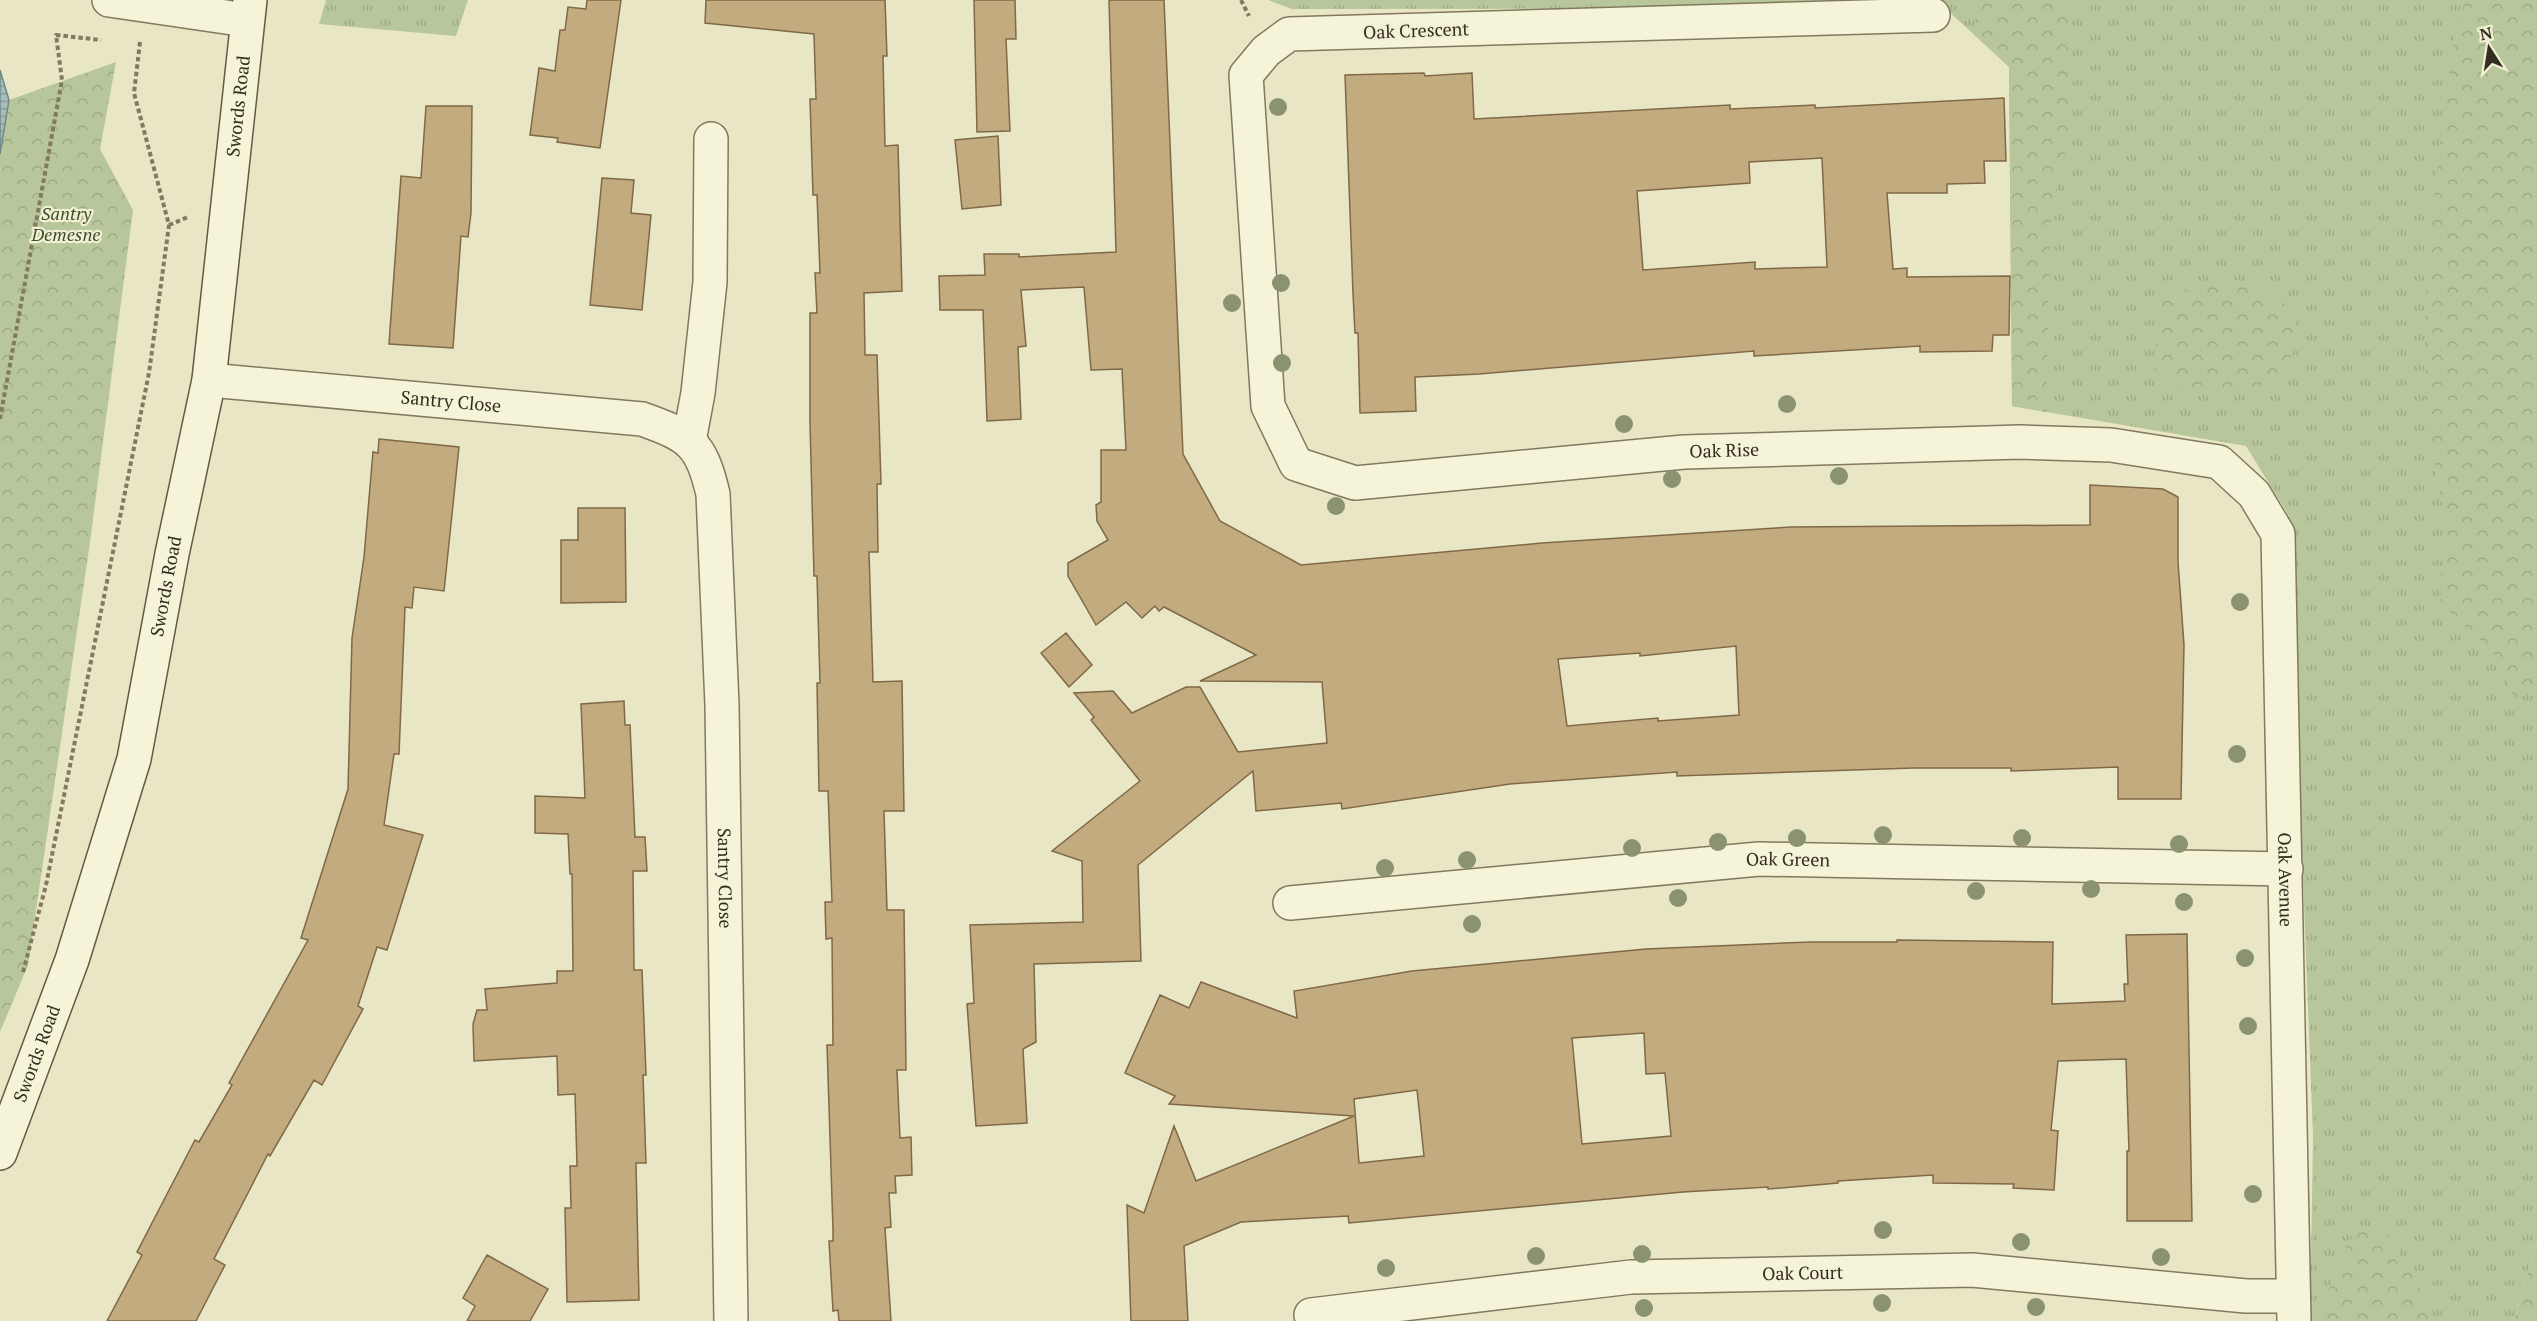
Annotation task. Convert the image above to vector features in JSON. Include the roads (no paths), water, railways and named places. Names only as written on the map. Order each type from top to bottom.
[{"type":"street","points":[[109,0],[145,6],[248,10]]},
{"type":"street","name":"Swords Road","points":[[0,1153],[72,960],[134,759],[172,554],[209,380],[248,10]]},
{"type":"street","name":"Oak Crescent","points":[[1269,406],[1246,75],[1266,51],[1289,34],[1933,15]]},
{"type":"street","points":[[689,441],[698,393],[710,282],[711,139]]},
{"type":"street","name":"Santry Close","points":[[209,380],[642,419],[674,430],[689,441],[705,462],[713,506],[722,705],[731,1321]]},
{"type":"street","name":"Oak Rise","points":[[1269,406],[1296,464],[1355,483],[1684,452],[2020,442],[2111,445],[2219,462]]},
{"type":"street","name":"Oak Avenue","points":[[2219,462],[2254,494],[2278,534],[2294,1309]]},
{"type":"street","name":"Oak Green","points":[[1290,903],[1759,860],[2286,869]]},
{"type":"street","name":"Oak Court","points":[[1311,1315],[1631,1277],[1972,1270],[2246,1296],[2294,1309]]},
{"type":"water","points":[[0,70],[9,100],[0,154]]},
{"type":"park label","name":"Santry Demesne","points":[[66,224]]}]
